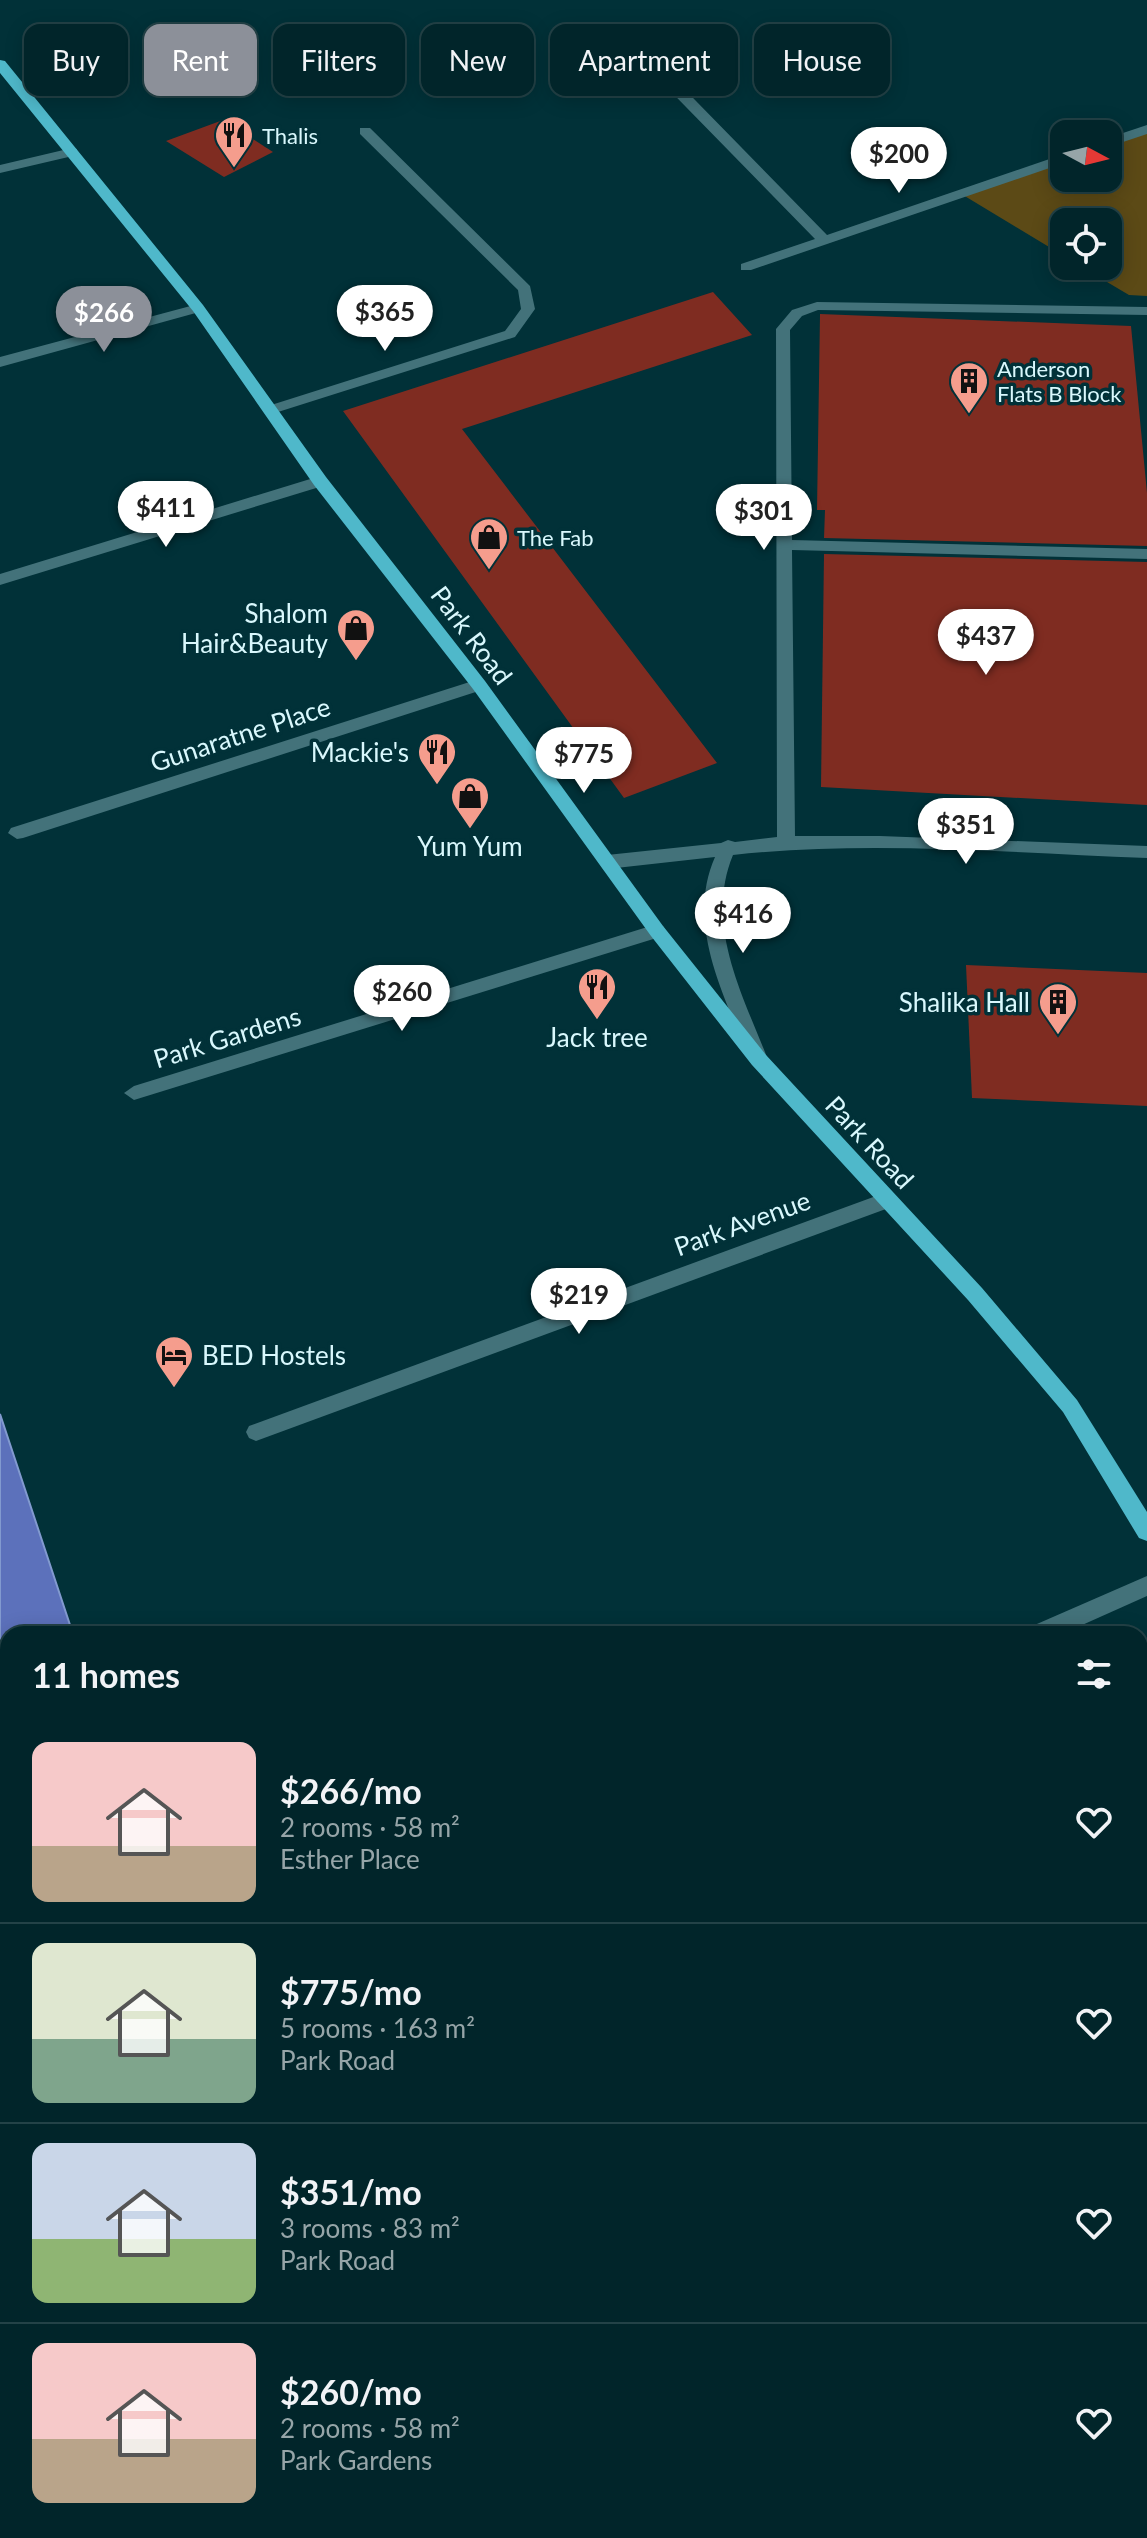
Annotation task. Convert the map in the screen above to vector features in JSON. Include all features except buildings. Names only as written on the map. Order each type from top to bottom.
[{"type":"main road","name":"Park Road","points":[[0,64],[198,308],[273,409],[320,481],[479,685],[657,931],[759,1060],[975,1294],[1070,1406],[1147,1531]]},
{"type":"street","points":[[683,96],[825,241]]},
{"type":"street","points":[[1122,138],[1147,129]]},
{"type":"street","points":[[273,409],[510,334],[528,309],[525,289],[365,131]]},
{"type":"street","points":[[0,169],[72,152]]},
{"type":"street","points":[[746,267],[1050,163]]},
{"type":"street","points":[[786,843],[783,329],[797,313],[817,306],[1147,311]]},
{"type":"street","points":[[0,362],[198,308]]},
{"type":"street","points":[[0,580],[320,481]]},
{"type":"street","points":[[784,545],[1147,554]]},
{"type":"street","name":"Gunaratne Place","points":[[17,833],[479,685]]},
{"type":"street","points":[[607,862],[728,846],[786,843],[880,842],[1147,852]]},
{"type":"street","points":[[728,846],[715,881],[713,920],[721,954],[759,1060]]},
{"type":"street","name":"Park Gardens","points":[[134,1093],[657,931]]},
{"type":"street","name":"Park Avenue","points":[[256,1432],[887,1200]]},
{"type":"street","points":[[1056,1626],[1147,1586]]},
{"type":"shaded area","points":[[1147,131],[1147,296],[1129,295],[1104,280],[1122,280],[1122,208],[1050,208],[1050,248],[963,195],[1050,165],[1050,192],[1122,192],[1122,139]]},
{"type":"water","points":[[0,1414],[70,1626],[0,1626]]},
{"type":"place","name":"Thalis","points":[[234,169]]},
{"type":"place","name":"Anderson Flats B Block","points":[[969,415]]},
{"type":"place","name":"The Fab","points":[[489,571]]},
{"type":"place","name":"Shalom Hair&Beauty","points":[[356,662]]},
{"type":"place","name":"Mackie's","points":[[437,786]]},
{"type":"place","name":"Yum Yum","points":[[470,830]]},
{"type":"place","name":"Jack tree","points":[[597,1021]]},
{"type":"place","name":"Shalika Hall","points":[[1058,1036]]},
{"type":"place","name":"BED Hostels","points":[[174,1389]]}]
